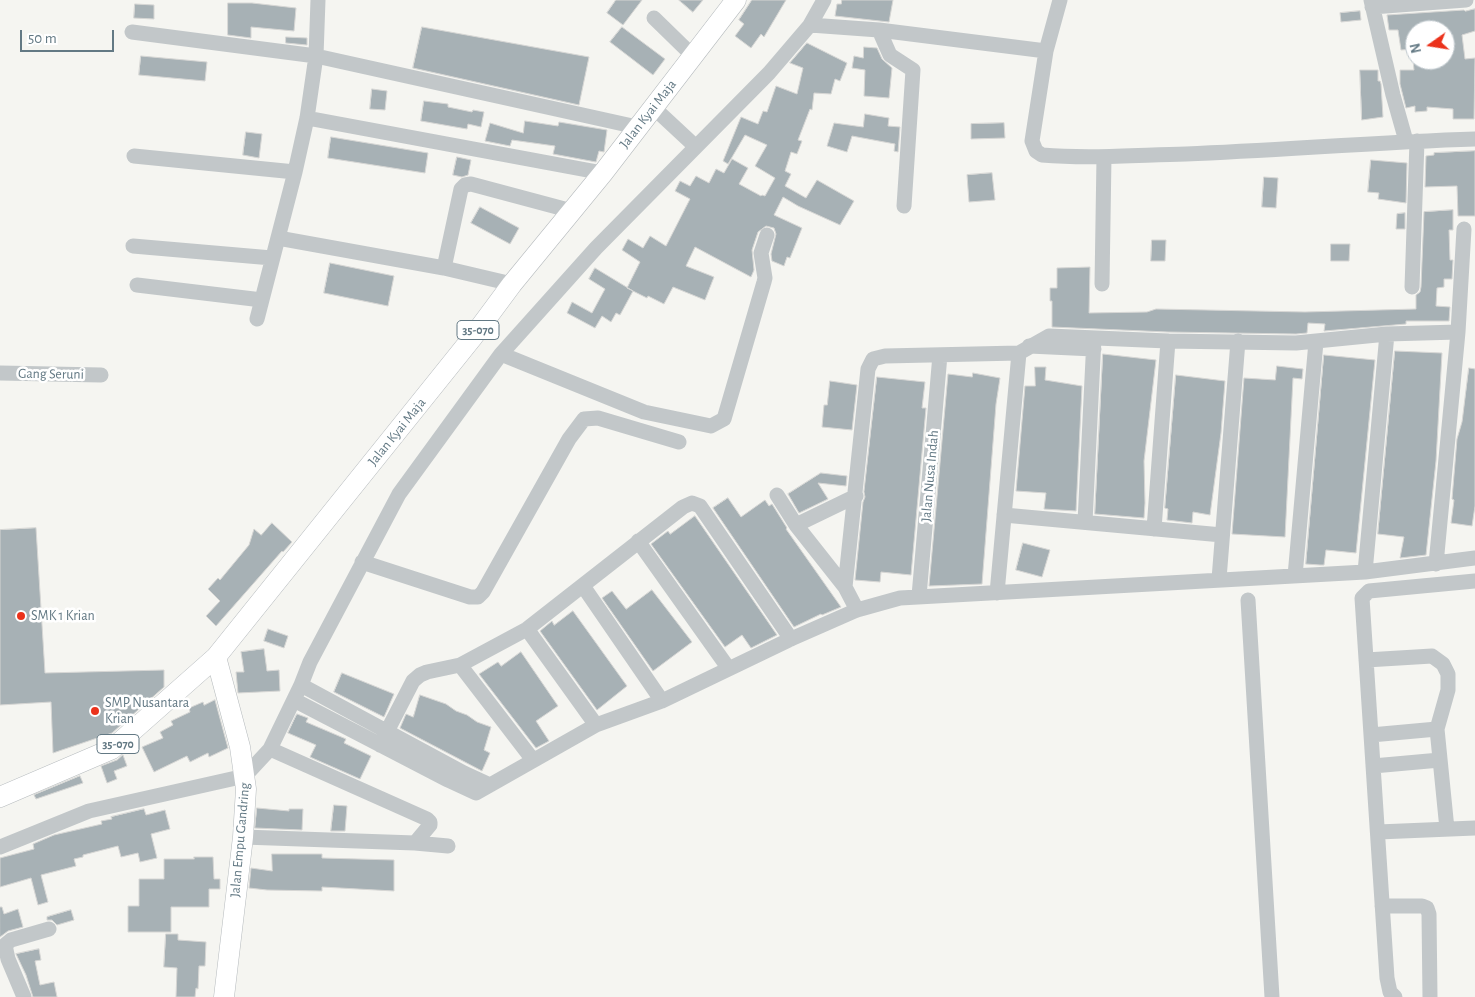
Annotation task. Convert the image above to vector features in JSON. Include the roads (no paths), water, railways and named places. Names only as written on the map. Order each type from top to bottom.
[{"type":"main road","name":"Jalan Kyai Maja","points":[[0,797],[112,749],[216,657],[472,338],[512,284],[603,173],[736,0]]},
{"type":"main road","name":"Jalan Empu Gandring","points":[[216,657],[243,763],[246,789],[243,837],[224,997]]},
{"type":"street","points":[[257,319],[307,118],[316,56],[318,0]]},
{"type":"street","points":[[0,847],[89,811],[243,763],[270,749],[302,684],[310,662],[399,494],[501,354],[596,248],[687,138],[768,73],[810,25],[824,0]]},
{"type":"street","points":[[1060,0],[1046,51],[1032,141],[1034,149],[1042,155],[1104,157],[1289,150],[1411,141],[1475,139]]},
{"type":"street","points":[[1412,287],[1411,141],[1393,95],[1372,4],[1466,0]]},
{"type":"street","points":[[654,18],[693,56]]},
{"type":"street","points":[[810,25],[879,30],[1046,51]]},
{"type":"street","points":[[879,30],[890,55],[912,70],[904,206]]},
{"type":"street","points":[[132,32],[316,56],[638,127]]},
{"type":"street","points":[[653,107],[687,138]]},
{"type":"street","points":[[307,118],[603,173]]},
{"type":"street","points":[[134,156],[295,172]]},
{"type":"street","points":[[1102,284],[1104,157]]},
{"type":"street","points":[[444,268],[461,189],[465,185],[471,184],[572,211]]},
{"type":"street","points":[[1436,564],[1458,332],[1464,229]]},
{"type":"street","points":[[501,354],[644,412],[711,426],[724,419],[765,278],[761,253],[767,235]]},
{"type":"street","points":[[278,238],[444,268],[512,284]]},
{"type":"street","points":[[133,246],[272,258]]},
{"type":"street","points":[[137,285],[262,300]]},
{"type":"street","points":[[845,587],[868,369],[873,359],[885,356],[940,355],[1094,344],[1168,341],[1316,342],[1387,334],[1458,332]]},
{"type":"street","points":[[1365,572],[1387,334]]},
{"type":"street","points":[[1154,529],[1168,341]]},
{"type":"street","points":[[1219,580],[1238,341]]},
{"type":"street","points":[[1294,576],[1316,342]]},
{"type":"street","points":[[1085,522],[1094,344]]},
{"type":"street","points":[[998,593],[1004,515],[1024,350]]},
{"type":"street","name":"Jalan Nusa Indah","points":[[919,596],[940,355]]},
{"type":"street","name":"Gang Seruni","points":[[0,373],[101,375]]},
{"type":"street","points":[[362,562],[470,597],[478,597],[483,592],[569,439],[584,419],[598,418],[679,442]]},
{"type":"street","points":[[777,495],[796,525],[845,587],[857,610]]},
{"type":"street","points":[[796,525],[856,496]]},
{"type":"street","points":[[383,738],[413,681],[420,675],[460,664],[527,628],[638,541],[683,507],[692,503],[700,506],[791,639]]},
{"type":"street","points":[[1004,515],[1222,535]]},
{"type":"street","points":[[638,541],[728,669]]},
{"type":"street","points":[[302,684],[448,780],[476,793],[596,726],[662,701],[791,639],[857,610],[900,598],[1365,572],[1475,558]]},
{"type":"street","points":[[1394,997],[1390,992],[1387,978],[1362,598],[1369,591],[1475,581]]},
{"type":"street","points":[[583,586],[662,701]]},
{"type":"street","points":[[1248,600],[1272,997]]},
{"type":"street","points":[[527,628],[596,726]]},
{"type":"street","points":[[1366,660],[1432,656],[1443,664],[1448,674],[1448,690],[1437,730],[1447,829]]},
{"type":"street","points":[[460,664],[533,760]]},
{"type":"street","points":[[294,700],[490,785]]},
{"type":"street","points":[[1371,735],[1437,730]]},
{"type":"street","points":[[270,749],[427,819],[430,825],[415,843]]},
{"type":"street","points":[[1373,766],[1440,760]]},
{"type":"street","points":[[1378,832],[1475,828]]},
{"type":"street","points":[[243,837],[415,843],[448,846]]},
{"type":"street","points":[[1382,906],[1422,906],[1427,908],[1430,997]]},
{"type":"street","points":[[24,997],[8,959],[5,945],[11,940],[49,929]]},
{"type":"place","name":"SMK 1 Krian","points":[[21,616]]},
{"type":"place","name":"SMP Nusantara Krian","points":[[95,711]]}]
